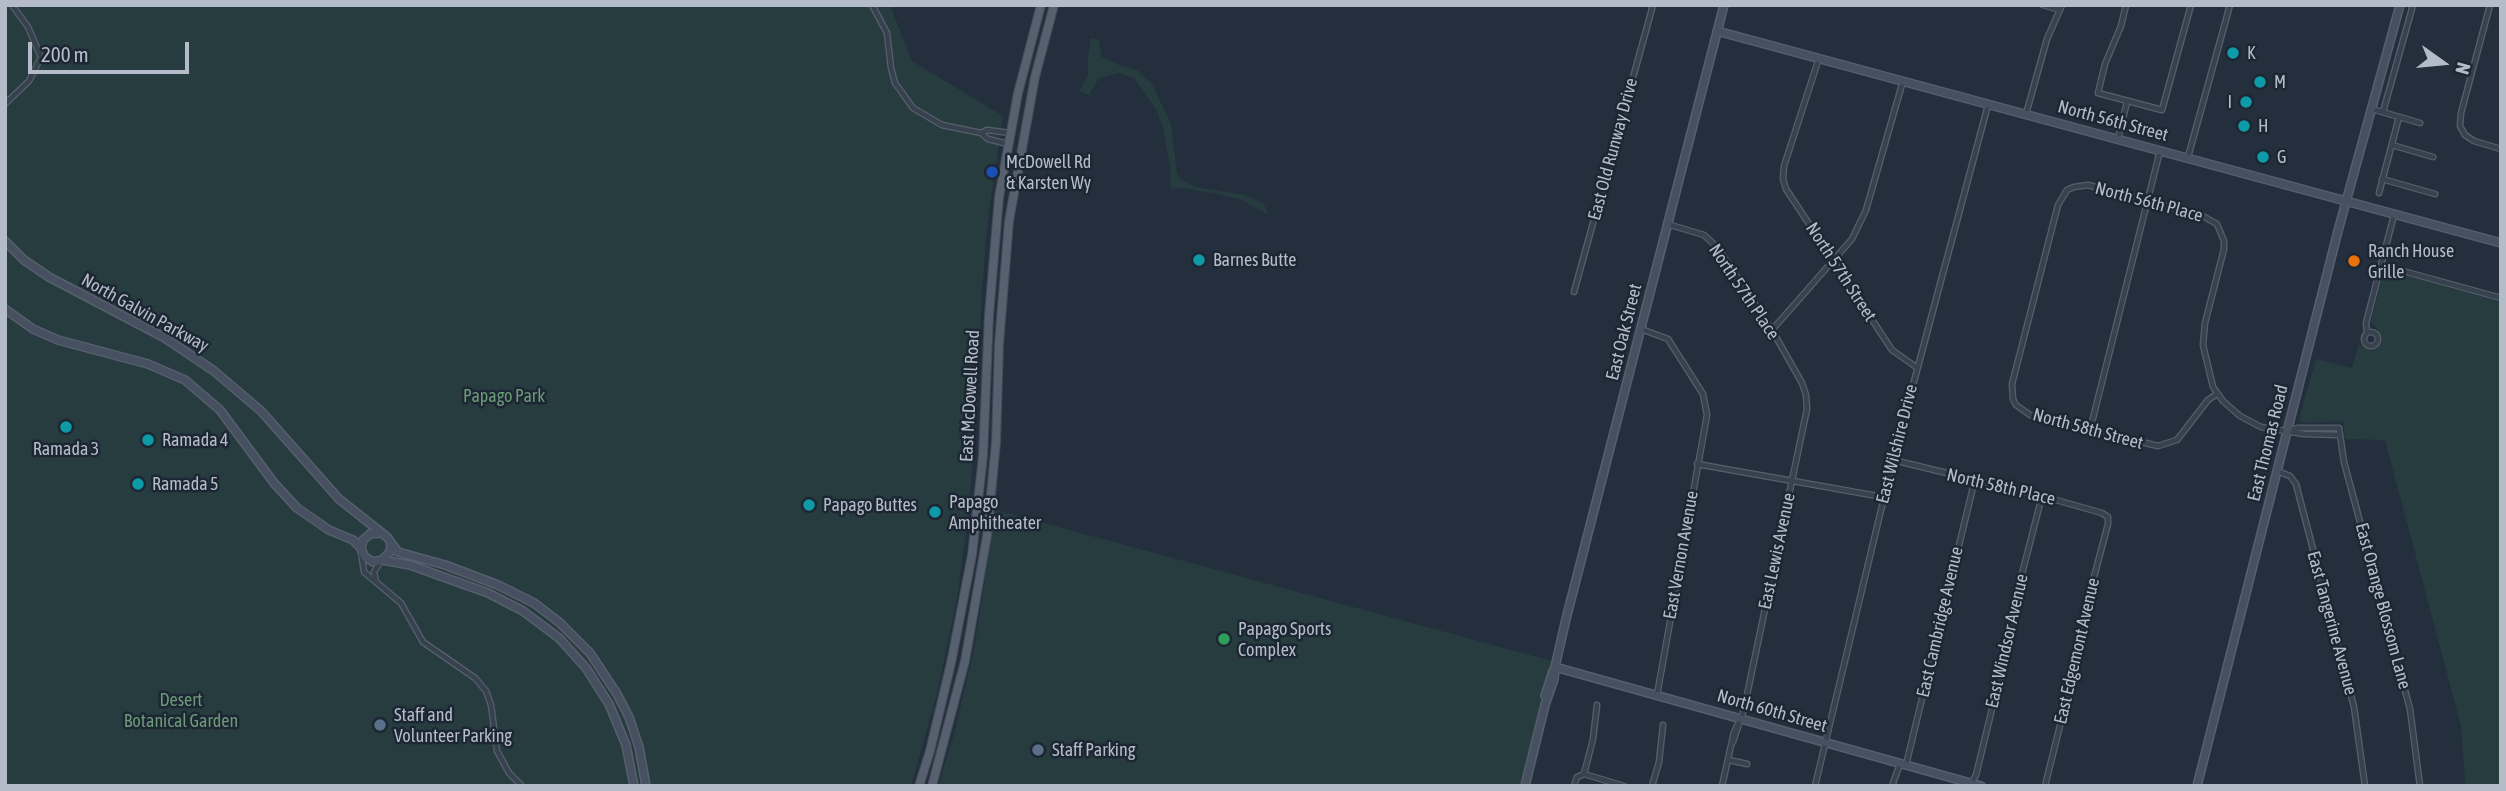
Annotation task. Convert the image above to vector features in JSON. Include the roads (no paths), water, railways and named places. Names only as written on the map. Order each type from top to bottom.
[{"type":"main road","name":"East McDowell Road","points":[[919,786],[951,663],[976,532],[999,197],[1010,133],[1041,5]]},
{"type":"main road","name":"East McDowell Road","points":[[932,786],[964,661],[987,536],[996,442],[999,344],[1009,218],[1035,77],[1054,5]]},
{"type":"main road","name":"East Oak Street","points":[[1525,786],[1724,5]]},
{"type":"main road","name":"East Thomas Road","points":[[2197,786],[2346,202],[2400,5]]},
{"type":"main road","name":"North 56th Street","points":[[1717,31],[2501,243]]},
{"type":"main road","points":[[1009,218],[1006,211],[1016,147],[1010,133]]},
{"type":"main road","name":"North Galvin Parkway","points":[[5,241],[24,260],[49,278],[165,338],[214,371],[269,420],[339,499],[384,534]]},
{"type":"main road","points":[[5,309],[33,329],[58,340],[148,364],[185,380],[220,410],[274,483],[297,508],[320,525],[353,540],[369,560],[410,565],[488,593],[523,611],[559,638],[586,668],[610,704],[626,745],[634,786]]},
{"type":"main road","points":[[361,549],[363,540],[370,534],[384,534],[403,554],[454,567],[515,592],[547,612],[571,633],[605,673],[621,701],[639,747],[646,786]]},
{"type":"main road","points":[[382,561],[390,552],[391,543]]},
{"type":"main road","name":"North 60th Street","points":[[1555,667],[1981,786]]},
{"type":"street","points":[[5,104],[29,81],[41,57],[28,27],[12,5]]},
{"type":"street","points":[[872,5],[887,33],[895,83],[913,108],[942,125],[981,133],[988,139],[1008,144]]},
{"type":"street","name":"East Old Runway Drive","points":[[1574,292],[1653,5]]},
{"type":"street","points":[[2026,114],[2047,39],[2061,8],[2043,5]]},
{"type":"street","points":[[2126,5],[2105,64],[2098,93],[2162,110],[2191,5]]},
{"type":"street","points":[[2188,157],[2230,5]]},
{"type":"street","points":[[2384,111],[2413,5]]},
{"type":"street","points":[[2490,5],[2461,113],[2460,126],[2465,135],[2474,141],[2501,149]]},
{"type":"street","name":"North 57th Street","points":[[1819,58],[1784,166],[1783,179],[1786,189],[1892,350],[1916,367]]},
{"type":"street","points":[[1772,330],[1852,239],[1866,210],[1903,81]]},
{"type":"street","points":[[2118,139],[2127,102]]},
{"type":"street","name":"East Wilshire Drive","points":[[1815,786],[1916,367],[1989,104]]},
{"type":"street","points":[[2371,108],[2420,123]]},
{"type":"street","points":[[2379,193],[2399,117]]},
{"type":"street","points":[[981,133],[987,130],[1010,133]]},
{"type":"street","points":[[2392,145],[2433,157]]},
{"type":"street","points":[[2090,430],[2160,150]]},
{"type":"street","points":[[2382,179],[2435,194]]},
{"type":"street","name":"North 56th Place","points":[[2016,405],[2012,384],[2058,205],[2064,193],[2074,187],[2088,186],[2206,216],[2220,229],[2224,249],[2205,323],[2203,345],[2207,369],[2217,394]]},
{"type":"street","points":[[2368,333],[2367,323],[2394,215]]},
{"type":"street","name":"North 57th Place","points":[[1667,223],[1704,235],[1718,248],[1772,330],[1802,383]]},
{"type":"street","points":[[2381,265],[2501,298]]},
{"type":"street","name":"East Vernon Avenue","points":[[1641,329],[1668,339],[1703,394],[1707,415],[1657,695]]},
{"type":"street","name":"East Lewis Avenue","points":[[1722,786],[1736,725],[1741,719],[1807,409],[1807,396],[1802,383]]},
{"type":"street","points":[[2217,394],[2251,423],[2274,431],[2340,435]]},
{"type":"street","name":"North 58th Street","points":[[2016,405],[2030,415],[2162,446],[2183,435],[2208,400],[2217,394]]},
{"type":"street","name":"East Orange Blossom Lane","points":[[2287,431],[2297,428],[2339,428],[2348,474],[2410,709],[2420,786]]},
{"type":"street","name":"North 58th Place","points":[[1893,460],[2042,496],[2108,517]]},
{"type":"street","points":[[1697,464],[1884,497]]},
{"type":"street","name":"East Tangerine Avenue","points":[[2277,471],[2293,478],[2297,489],[2352,699],[2365,786]]},
{"type":"street","name":"East Cambridge Avenue","points":[[1892,786],[1903,764],[1975,479]]},
{"type":"street","name":"East Windsor Avenue","points":[[1971,784],[1976,775],[2007,647],[2015,601],[2042,496]]},
{"type":"street","name":"East Edgemont Avenue","points":[[2045,786],[2108,517]]},
{"type":"street","points":[[361,549],[362,569],[366,575],[401,603],[428,646],[475,678],[486,691],[491,705],[497,751],[509,773],[522,786]]},
{"type":"street","points":[[376,583],[374,572],[382,561]]},
{"type":"street","points":[[1574,786],[1577,778],[1584,774],[1593,739],[1597,705]]},
{"type":"street","points":[[1652,786],[1659,762],[1663,724]]},
{"type":"street","points":[[1729,760],[1747,764]]},
{"type":"street","points":[[1584,774],[1624,786]]},
{"type":"place","name":"K","points":[[2233,53]]},
{"type":"place","name":"M","points":[[2260,82]]},
{"type":"place","name":"I","points":[[2246,102]]},
{"type":"place","name":"H","points":[[2244,126]]},
{"type":"place","name":"G","points":[[2263,157]]},
{"type":"place","name":"McDowell Rd & Karsten Wy","points":[[992,172]]},
{"type":"place","name":"Barnes Butte","points":[[1199,260]]},
{"type":"place","name":"Ranch House Grille","points":[[2354,261]]},
{"type":"place","name":"Ramada 3","points":[[66,427]]},
{"type":"place","name":"Ramada 4","points":[[148,440]]},
{"type":"place","name":"Ramada 5","points":[[138,484]]},
{"type":"place","name":"Papago Buttes","points":[[809,505]]},
{"type":"place","name":"Papago Amphitheater","points":[[935,512]]},
{"type":"place","name":"Papago Sports Complex","points":[[1224,639]]},
{"type":"place","name":"Staff and Volunteer Parking","points":[[380,725]]},
{"type":"place","name":"Staff Parking","points":[[1038,750]]},
{"type":"park label","name":"Papago Park","points":[[504,396]]},
{"type":"park label","name":"Desert Botanical Garden","points":[[181,710]]}]
